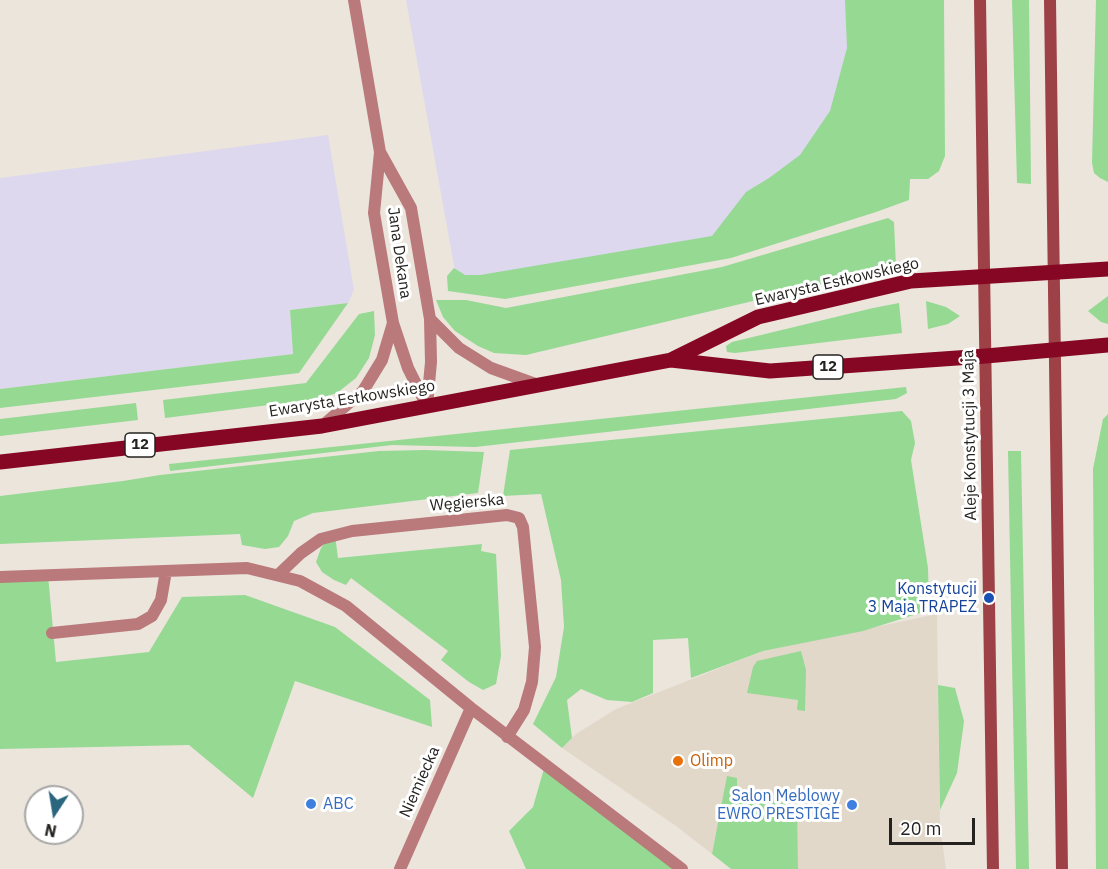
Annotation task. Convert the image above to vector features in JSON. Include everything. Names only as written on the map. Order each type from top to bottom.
[{"type":"main road","name":"Aleje Konstytucji 3 Maja","points":[[980,0],[993,869]]},
{"type":"main road","points":[[1050,0],[1062,869]]},
{"type":"main road","name":"12","points":[[985,276],[1108,269]]},
{"type":"main road","name":"Ewarysta Estkowskiego","points":[[0,462],[322,426],[671,360],[758,317],[910,281],[985,276]]},
{"type":"main road","name":"12","points":[[986,356],[1108,345]]},
{"type":"main road","name":"Ewarysta Estkowskiego","points":[[671,360],[770,371],[986,356]]},
{"type":"street","name":"Jana Dekana","points":[[354,0],[380,152],[374,213],[393,323],[408,368],[427,406]]},
{"type":"street","name":"Jana Dekana","points":[[380,152],[411,208],[430,320],[431,362],[427,406]]},
{"type":"street","points":[[430,320],[459,348],[491,368],[538,384]]},
{"type":"street","name":"Jana Dekana","points":[[322,426],[363,391],[382,360],[393,323]]},
{"type":"street","name":"Węgierska","points":[[278,575],[301,553],[321,540],[352,531],[507,515],[519,518],[523,527],[535,647],[532,682],[524,710],[507,736]]},
{"type":"street","points":[[0,577],[248,568],[300,581],[346,606],[471,708],[682,869]]},
{"type":"street","points":[[52,633],[138,624],[152,616],[161,600],[166,571]]},
{"type":"street","name":"Niemiecka","points":[[400,869],[471,708]]},
{"type":"shaded area","points":[[406,0],[854,0],[858,91],[829,142],[722,238],[457,282]]},
{"type":"shaded area","points":[[328,135],[354,290],[348,303],[290,310],[293,354],[0,389],[0,178]]},
{"type":"shaded area","points":[[937,614],[940,826],[946,869],[798,869],[796,808],[737,788],[717,830],[712,854],[676,826],[562,748],[576,734],[616,709],[763,651]]},
{"type":"green space","points":[[845,0],[944,0],[945,156],[939,171],[928,179],[910,179],[909,200],[731,258],[505,299],[448,291],[447,276],[454,268],[465,275],[480,275],[712,236],[746,192],[800,155],[830,111],[847,48]]},
{"type":"green space","points":[[1012,0],[1029,0],[1031,184],[1017,183]]},
{"type":"green space","points":[[1096,0],[1108,0],[1108,182],[1094,173],[1092,163]]},
{"type":"green space","points":[[888,218],[894,222],[896,267],[526,355],[494,353],[478,346],[455,331],[443,317],[436,300],[466,300],[506,308],[722,267]]},
{"type":"green space","points":[[1108,296],[1108,324],[1101,322],[1088,311]]},
{"type":"green space","points":[[926,301],[946,307],[960,316],[948,324],[928,329]]},
{"type":"green space","points":[[348,303],[299,373],[0,408],[0,389],[293,354],[290,310]]},
{"type":"green space","points":[[899,303],[902,333],[735,353],[727,352],[726,346],[732,342]]},
{"type":"green space","points":[[374,311],[375,335],[369,358],[356,378],[337,393],[317,399],[165,418],[163,400],[306,383],[359,314]]},
{"type":"green space","points":[[906,387],[907,393],[896,399],[475,447],[392,445],[170,471],[169,464]]},
{"type":"green space","points":[[136,403],[138,420],[0,436],[0,419]]},
{"type":"green space","points":[[902,411],[911,421],[915,443],[911,460],[928,568],[929,604],[920,613],[863,631],[763,651],[691,678],[688,638],[653,640],[653,693],[632,702],[607,700],[581,689],[567,700],[572,738],[562,748],[533,724],[556,677],[564,627],[561,580],[541,494],[503,496],[510,450]]},
{"type":"green space","points":[[1108,414],[1108,869],[1096,869],[1093,469],[1103,419]]},
{"type":"green space","points":[[379,451],[484,452],[478,493],[313,513],[294,521],[288,536],[279,547],[265,549],[242,545],[240,534],[0,544],[0,496],[160,475]]},
{"type":"green space","points":[[1008,451],[1021,451],[1029,869],[1016,869]]},
{"type":"green space","points":[[335,535],[338,558],[482,544],[481,551],[496,554],[501,656],[496,684],[483,690],[469,682],[441,660],[448,651],[351,578],[346,585],[322,572],[316,562],[321,548],[329,537]]},
{"type":"green space","points":[[48,575],[56,662],[149,652],[182,597],[245,595],[335,627],[430,700],[432,727],[295,681],[253,798],[189,745],[0,749],[0,577]]},
{"type":"green space","points":[[801,651],[806,670],[805,711],[797,710],[798,700],[747,693],[753,667],[757,661]]},
{"type":"green space","points":[[938,685],[955,688],[964,721],[957,773],[940,810]]},
{"type":"green space","points":[[545,765],[682,869],[526,869],[509,831],[533,807]]},
{"type":"green space","points":[[727,776],[737,778],[737,788],[797,808],[798,869],[731,869],[712,854]]},
{"type":"place","name":"Konstytucji 3 Maja TRAPEZ","points":[[989,598]]},
{"type":"place","name":"Olimp","points":[[678,761]]},
{"type":"place","name":"ABC","points":[[311,804]]},
{"type":"place","name":"Salon Meblowy EWRO PRESTIGE","points":[[852,805]]}]
